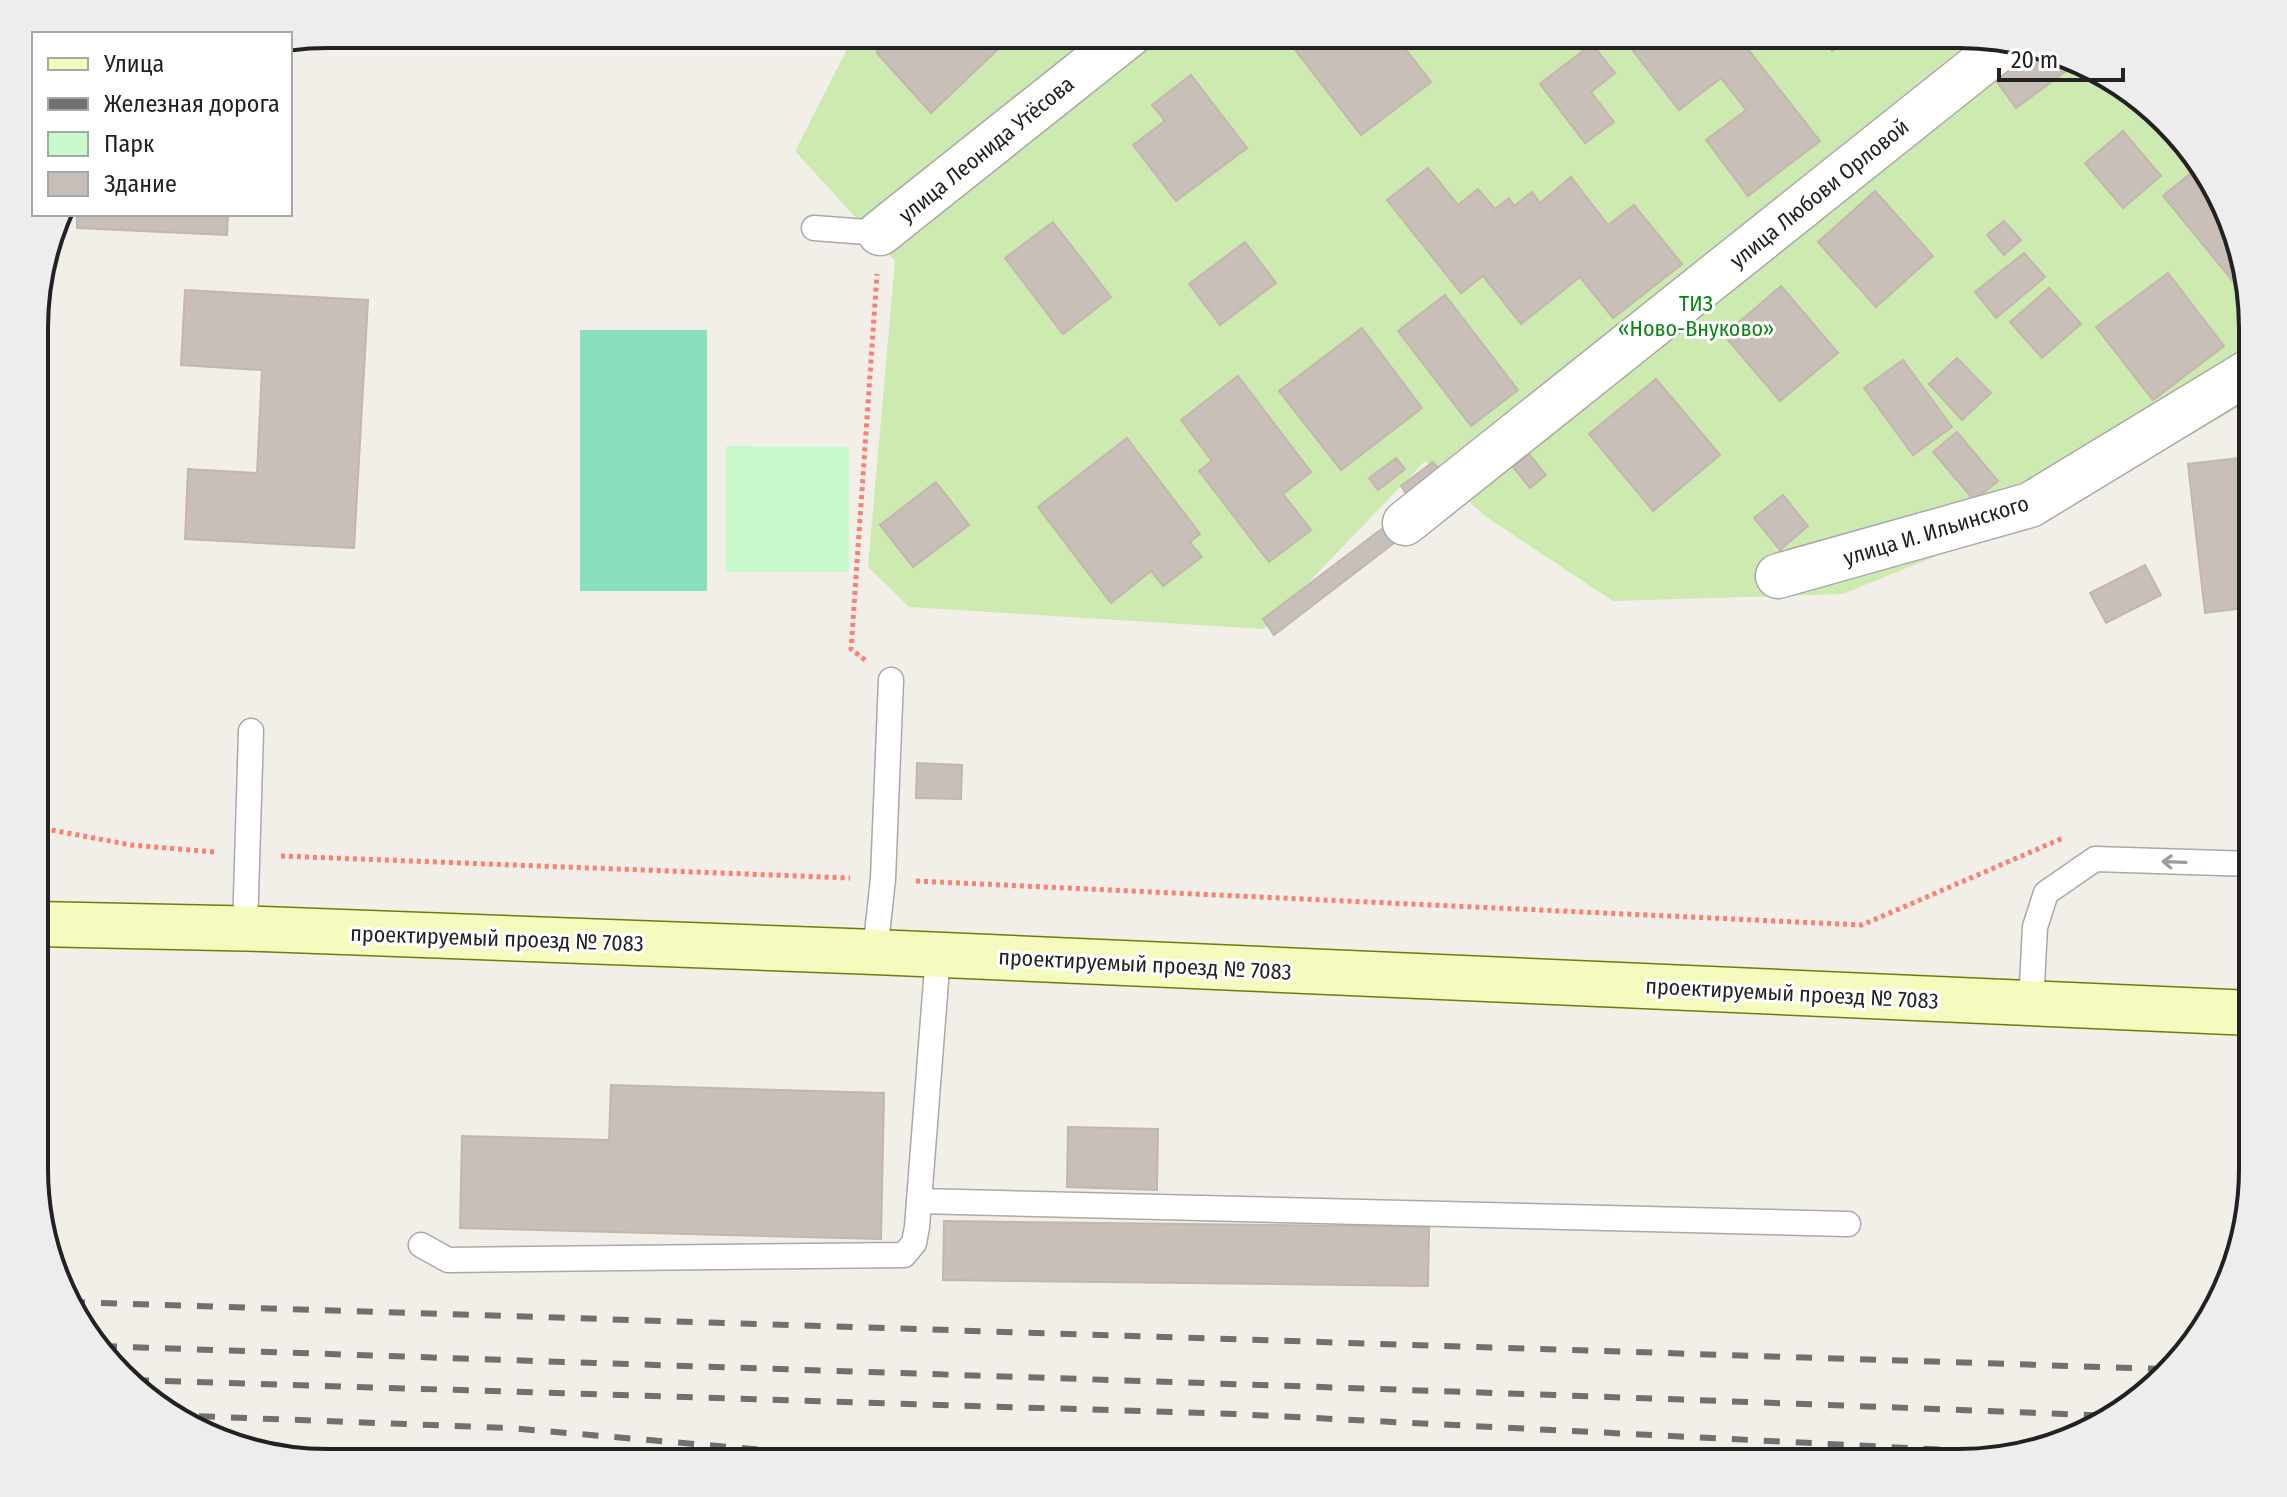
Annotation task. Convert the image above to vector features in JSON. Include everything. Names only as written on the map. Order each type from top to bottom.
[{"type":"main road","name":"проектируемый проезд № 7083","points":[[48,924],[875,952],[2238,1012]]},
{"type":"street","name":"улица Леонида Утёсова","points":[[880,233],[1112,48]]},
{"type":"street","name":"улица Любови Орловой","points":[[1405,523],[1997,51]]},
{"type":"street","name":"улица И. Ильинского","points":[[1778,576],[2030,505],[2238,379]]},
{"type":"lane","points":[[814,228],[880,233]]},
{"type":"lane","points":[[875,952],[883,879],[891,680]]},
{"type":"lane","points":[[245,929],[251,731]]},
{"type":"lane","points":[[2031,1004],[2035,927],[2046,893],[2095,859],[2238,864]]},
{"type":"lane","points":[[421,1245],[448,1260],[904,1255],[914,1243],[919,1201],[938,955]]},
{"type":"lane","points":[[919,1201],[1848,1224]]},
{"type":"path","points":[[880,233],[851,649],[891,680]]},
{"type":"path","points":[[48,829],[131,845],[247,854],[883,879],[1862,925],[2062,838],[2078,839]]},
{"type":"green space","name":"ТИЗ «Ново-Внуково»","points":[[848,48],[1959,48],[2013,53],[2083,77],[2114,95],[2157,130],[2201,188],[2218,221],[2234,274],[2238,310],[2238,407],[2096,491],[1843,594],[1613,601],[1485,516],[1425,461],[1264,629],[909,607],[868,567],[895,261],[795,151]]},
{"type":"green space","points":[[580,330],[707,330],[707,591],[580,591]]},
{"type":"green space","points":[[726,446],[849,447],[849,572],[726,572]]},
{"type":"building","points":[[877,48],[999,48],[931,113],[877,53]]},
{"type":"building","points":[[1294,48],[1405,48],[1431,82],[1361,135]]},
{"type":"building","points":[[1587,48],[1595,48],[1615,73],[1591,92],[1614,122],[1585,143],[1540,84]]},
{"type":"building","points":[[1637,48],[1747,48],[1820,141],[1748,196],[1706,140],[1746,110],[1721,78],[1679,110],[1633,51]]},
{"type":"building","points":[[2026,57],[2067,70],[2016,108],[1995,79]]},
{"type":"building","points":[[1191,75],[1247,148],[1176,201],[1133,145],[1165,121],[1152,105]]},
{"type":"building","points":[[2123,131],[2161,176],[2123,208],[2085,163]]},
{"type":"building","points":[[1428,168],[1458,205],[1478,189],[1495,209],[1509,198],[1514,206],[1532,192],[1540,203],[1571,177],[1608,225],[1634,205],[1682,264],[1613,318],[1580,277],[1521,324],[1483,276],[1461,293],[1387,200]]},
{"type":"building","points":[[2190,174],[2198,183],[2218,221],[2235,284],[2163,196]]},
{"type":"building","points":[[1875,191],[1933,256],[1876,307],[1818,242]]},
{"type":"building","points":[[77,216],[228,216],[227,235],[77,228]]},
{"type":"building","points":[[2004,221],[2021,240],[2004,255],[1987,235]]},
{"type":"building","points":[[1053,222],[1111,297],[1063,334],[1005,258]]},
{"type":"building","points":[[1245,242],[1276,283],[1220,325],[1189,284]]},
{"type":"building","points":[[2024,253],[2045,277],[1996,318],[1975,292]]},
{"type":"building","points":[[2168,273],[2224,346],[2153,400],[2096,327]]},
{"type":"building","points":[[1781,286],[1838,353],[1780,401],[1724,335]]},
{"type":"building","points":[[2049,288],[2081,324],[2042,358],[2010,322]]},
{"type":"building","points":[[185,290],[368,300],[354,548],[185,539],[188,469],[257,473],[262,370],[181,365]]},
{"type":"building","points":[[1445,295],[1518,390],[1471,426],[1398,331]]},
{"type":"building","points":[[1362,328],[1422,408],[1341,470],[1279,391]]},
{"type":"building","points":[[1957,358],[1991,393],[1962,420],[1929,384]]},
{"type":"building","points":[[1903,360],[1952,427],[1913,455],[1864,388]]},
{"type":"building","points":[[1238,376],[1311,472],[1283,494],[1311,530],[1269,562],[1199,471],[1212,461],[1181,420]]},
{"type":"building","points":[[1656,379],[1720,455],[1653,511],[1589,434]]},
{"type":"building","points":[[1957,432],[1998,481],[1974,500],[1933,452]]},
{"type":"building","points":[[1127,438],[1200,534],[1190,542],[1202,557],[1163,586],[1151,571],[1111,603],[1038,507]]},
{"type":"building","points":[[1529,454],[1546,475],[1530,488],[1513,467]]},
{"type":"building","points":[[1396,458],[1405,469],[1378,490],[1369,478]]},
{"type":"building","points":[[2238,458],[2238,609],[2205,613],[2188,464]]},
{"type":"building","points":[[1433,462],[1442,473],[1409,498],[1401,486]]},
{"type":"building","points":[[936,482],[969,525],[913,567],[880,525]]},
{"type":"building","points":[[1783,495],[1808,526],[1780,550],[1754,518]]},
{"type":"building","points":[[1383,528],[1394,543],[1274,635],[1263,619]]},
{"type":"building","points":[[2145,565],[2161,595],[2106,623],[2090,593]]},
{"type":"building","points":[[917,763],[962,765],[961,799],[916,798]]},
{"type":"building","points":[[611,1085],[884,1093],[881,1239],[460,1228],[462,1136],[609,1140]]},
{"type":"building","points":[[1068,1127],[1158,1129],[1157,1190],[1067,1187]]},
{"type":"building","points":[[944,1221],[1429,1227],[1428,1286],[943,1280]]},
{"type":"railway","points":[[82,1302],[2155,1369]]},
{"type":"railway","points":[[112,1346],[2091,1415]]},
{"type":"railway","points":[[145,1380],[1235,1414],[1910,1448]]},
{"type":"railway","points":[[197,1416],[509,1428],[750,1449]]}]
